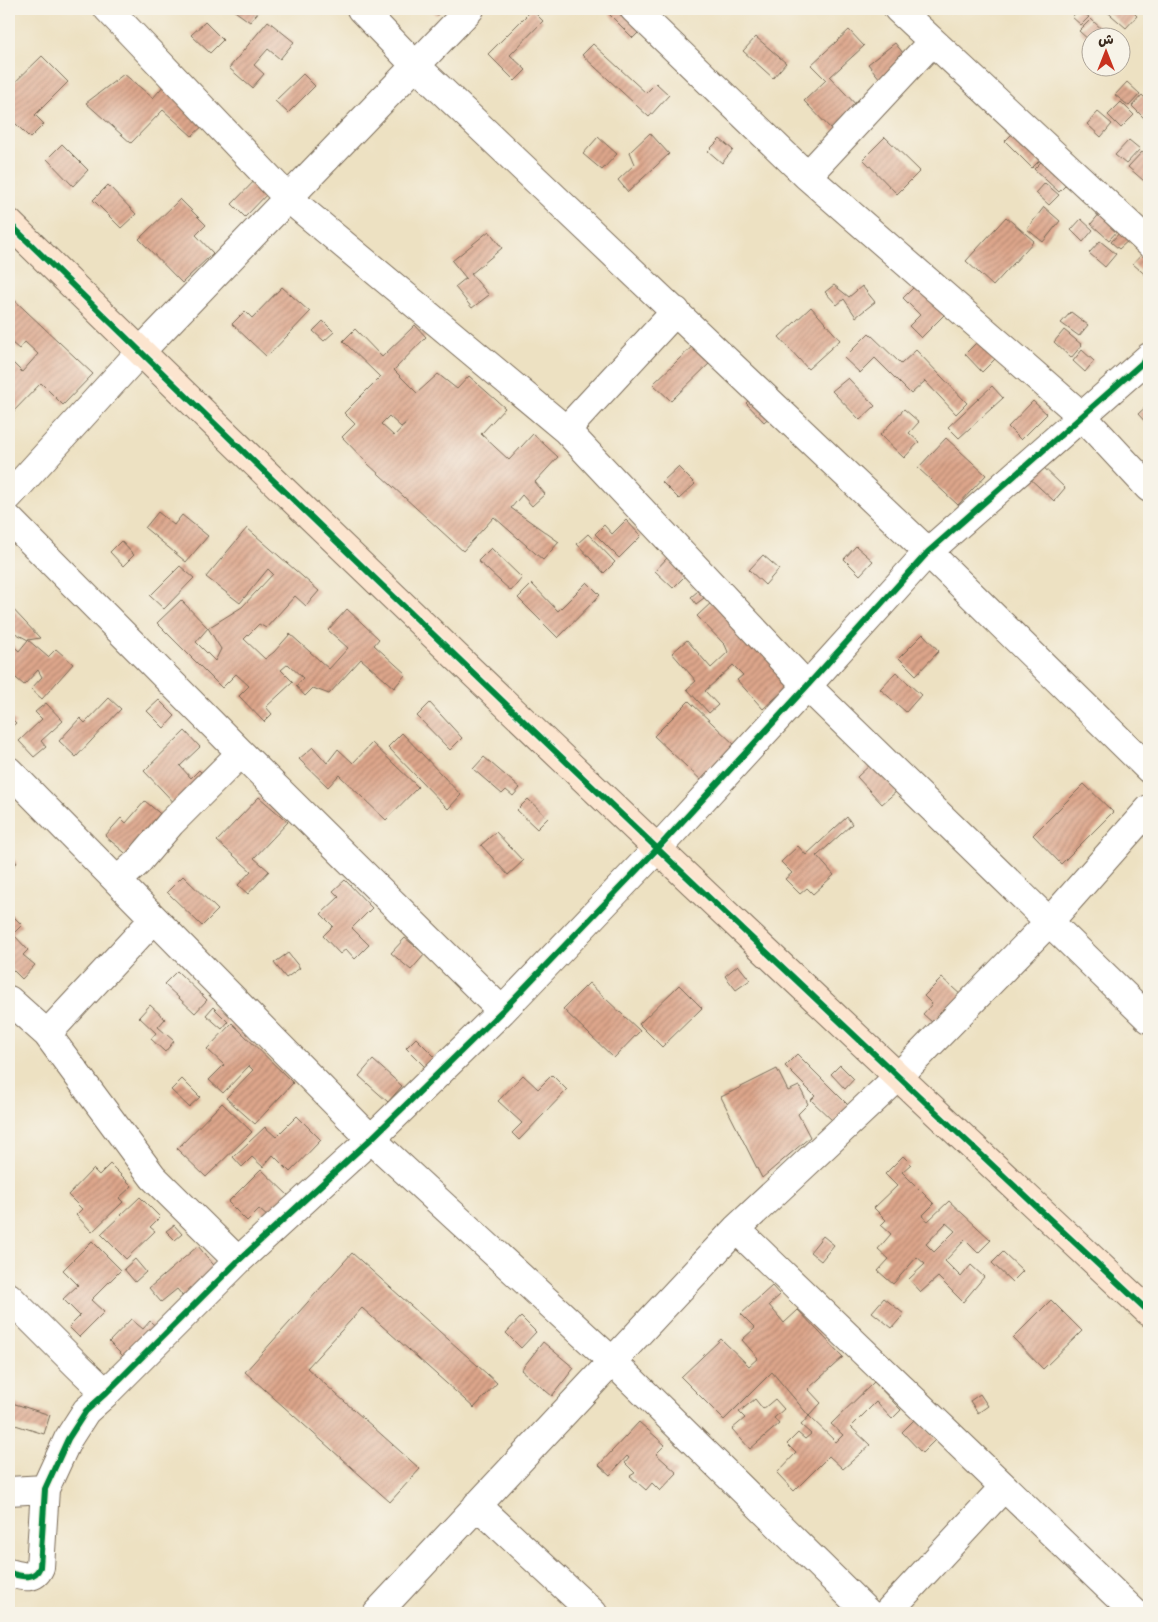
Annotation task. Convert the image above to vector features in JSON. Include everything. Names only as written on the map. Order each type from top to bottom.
[{"type":"street","points":[[108,9],[288,198],[566,430],[807,686],[1149,1019]]},
{"type":"street","points":[[361,9],[416,66],[928,552],[1149,768]]},
{"type":"street","points":[[9,496],[140,352],[470,9]]},
{"type":"street","points":[[634,9],[807,176],[1082,416],[1149,488]]},
{"type":"street","points":[[898,9],[1149,242]]},
{"type":"street","points":[[807,176],[932,42]]},
{"type":"street","points":[[9,223],[140,352],[657,849],[1149,1312]]},
{"type":"street","points":[[566,430],[676,311]]},
{"type":"street","points":[[9,1573],[30,1577],[35,1575],[40,1567],[45,1490],[68,1438],[86,1411],[238,1261],[371,1138],[502,1011],[657,849],[928,552],[1149,357]]},
{"type":"street","points":[[9,519],[241,754],[502,1011]]},
{"type":"street","points":[[117,881],[137,863],[171,823],[241,754]]},
{"type":"street","points":[[9,771],[371,1138],[613,1362],[868,1613]]},
{"type":"street","points":[[377,1613],[736,1229],[898,1077],[1049,922],[1149,809]]},
{"type":"street","points":[[47,1034],[154,919]]},
{"type":"street","points":[[9,1000],[47,1034],[153,1178],[238,1261]]},
{"type":"street","points":[[736,1229],[1135,1613]]},
{"type":"street","points":[[9,1297],[106,1393]]},
{"type":"street","points":[[887,1613],[1004,1487]]},
{"type":"street","points":[[9,1491],[45,1490]]},
{"type":"street","points":[[477,1505],[592,1613]]},
{"type":"building","points":[[232,9],[261,9],[250,22]]},
{"type":"building","points":[[431,9],[444,9],[437,15]]},
{"type":"building","points":[[615,9],[630,9],[646,25],[633,38],[609,14]]},
{"type":"building","points":[[1079,9],[1089,17],[1081,25],[1072,17]]},
{"type":"building","points":[[1104,9],[1130,9],[1137,16],[1126,28]]},
{"type":"building","points":[[532,10],[543,21],[510,55],[526,70],[515,81],[488,54]]},
{"type":"building","points":[[1091,19],[1100,28],[1082,28]]},
{"type":"building","points":[[268,21],[294,42],[280,59],[268,49],[254,65],[264,74],[252,88],[229,68]]},
{"type":"building","points":[[205,22],[223,40],[210,53],[191,35]]},
{"type":"building","points":[[849,30],[864,46],[830,77],[859,108],[834,132],[804,101],[826,80],[811,65]]},
{"type":"building","points":[[756,37],[786,63],[773,78],[743,51]]},
{"type":"building","points":[[895,43],[907,58],[880,79],[868,64]]},
{"type":"building","points":[[593,44],[646,93],[656,83],[669,95],[649,117],[582,55]]},
{"type":"building","points":[[42,56],[68,82],[35,115],[44,124],[30,138],[9,117],[9,108],[15,102],[9,96],[9,88]]},
{"type":"building","points":[[124,74],[153,98],[165,84],[207,122],[192,136],[163,110],[131,143],[86,103]]},
{"type":"building","points":[[303,74],[315,86],[288,113],[275,101]]},
{"type":"building","points":[[1127,82],[1140,94],[1129,106],[1115,95]]},
{"type":"building","points":[[1142,95],[1149,102],[1149,113],[1144,118],[1132,106]]},
{"type":"building","points":[[1121,102],[1134,115],[1121,128],[1108,115]]},
{"type":"building","points":[[1098,112],[1112,124],[1101,137],[1087,124]]},
{"type":"building","points":[[1016,130],[1043,157],[1032,168],[1005,141]]},
{"type":"building","points":[[650,133],[669,154],[628,192],[618,180],[635,164],[630,152]]},
{"type":"building","points":[[598,137],[617,154],[602,170],[583,154]]},
{"type":"building","points":[[885,137],[920,171],[897,194],[863,159]]},
{"type":"building","points":[[720,139],[733,150],[722,163],[708,151]]},
{"type":"building","points":[[1129,140],[1140,149],[1126,164],[1115,155]]},
{"type":"building","points":[[62,144],[88,170],[73,186],[47,159]]},
{"type":"building","points":[[1142,152],[1149,159],[1149,176],[1144,181],[1128,167]]},
{"type":"building","points":[[1046,157],[1071,180],[1059,192],[1034,169]]},
{"type":"building","points":[[260,175],[273,188],[245,217],[232,204]]},
{"type":"building","points":[[1045,183],[1059,195],[1049,205],[1036,193]]},
{"type":"building","points":[[108,185],[136,214],[121,228],[93,200]]},
{"type":"building","points":[[180,199],[206,225],[196,235],[213,253],[182,283],[139,239]]},
{"type":"building","points":[[1044,207],[1060,221],[1043,242],[1027,229]]},
{"type":"building","points":[[1101,212],[1120,228],[1109,240],[1091,224]]},
{"type":"building","points":[[1006,217],[1034,241],[993,286],[966,261]]},
{"type":"building","points":[[1081,219],[1093,230],[1083,242],[1071,230]]},
{"type":"building","points":[[1122,230],[1130,239],[1119,249],[1111,242]]},
{"type":"building","points":[[489,231],[502,248],[471,274],[489,295],[472,308],[455,287],[466,278],[452,261]]},
{"type":"building","points":[[1100,241],[1116,254],[1105,267],[1089,253]]},
{"type":"building","points":[[1145,251],[1149,255],[1149,278],[1133,264]]},
{"type":"building","points":[[834,285],[849,297],[862,286],[875,302],[856,317],[844,299],[837,305],[825,292]]},
{"type":"building","points":[[916,285],[945,314],[921,338],[909,326],[920,315],[903,298]]},
{"type":"building","points":[[282,287],[310,312],[267,357],[232,324],[245,311],[252,318]]},
{"type":"building","points":[[9,295],[93,374],[63,405],[41,383],[10,415],[9,413],[9,359],[22,372],[38,354],[25,342],[19,349],[12,343],[9,347]]},
{"type":"building","points":[[811,307],[840,340],[808,369],[779,337]]},
{"type":"building","points":[[1071,312],[1088,325],[1079,336],[1061,323]]},
{"type":"building","points":[[323,321],[334,332],[324,341],[313,331]]},
{"type":"building","points":[[415,325],[426,337],[394,370],[417,393],[438,374],[457,389],[469,376],[505,408],[481,434],[509,460],[533,434],[558,457],[535,482],[545,494],[532,506],[522,495],[511,508],[559,542],[543,560],[494,517],[463,551],[368,464],[342,437],[355,424],[344,413],[380,377],[343,341],[355,329],[382,357]],"holes":[[[389,416],[401,427],[408,421],[394,436],[381,424]]]},
{"type":"building","points":[[1064,330],[1082,345],[1071,358],[1054,342]]},
{"type":"building","points":[[869,333],[901,364],[916,350],[967,403],[956,414],[925,381],[911,394],[875,358],[860,373],[844,358]]},
{"type":"building","points":[[700,339],[717,356],[671,401],[653,384]]},
{"type":"building","points":[[978,341],[996,358],[982,372],[965,354]]},
{"type":"building","points":[[1082,350],[1094,361],[1085,372],[1073,361]]},
{"type":"building","points":[[848,378],[875,406],[860,420],[832,391]]},
{"type":"building","points":[[992,386],[1003,398],[959,438],[948,427]]},
{"type":"building","points":[[757,392],[776,411],[764,422],[746,403]]},
{"type":"building","points":[[1033,401],[1047,414],[1021,440],[1008,427]]},
{"type":"building","points":[[1149,404],[1149,424],[1148,425],[1138,414]]},
{"type":"building","points":[[904,409],[919,422],[909,433],[919,442],[904,458],[880,435]]},
{"type":"building","points":[[946,438],[986,475],[958,505],[918,468]]},
{"type":"building","points":[[1038,462],[1065,488],[1054,501],[1026,475]]},
{"type":"building","points":[[678,467],[695,484],[679,499],[662,482]]},
{"type":"building","points":[[158,512],[174,525],[182,515],[208,536],[186,562],[145,528]]},
{"type":"building","points":[[626,520],[641,536],[619,558],[595,534],[604,525],[612,534]]},
{"type":"building","points":[[247,528],[319,591],[306,606],[295,596],[266,628],[259,624],[244,639],[265,659],[290,634],[329,669],[348,648],[328,630],[347,609],[379,639],[374,645],[406,674],[394,688],[361,659],[329,694],[313,688],[305,696],[296,686],[303,678],[288,664],[281,670],[293,682],[266,707],[272,714],[264,722],[239,696],[249,686],[236,674],[222,688],[157,623],[181,600],[208,628],[242,607],[273,574],[268,569],[240,603],[206,577]],"holes":[[[208,628],[221,649],[215,661],[196,642]]]},
{"type":"building","points":[[588,534],[615,562],[604,573],[577,544]]},
{"type":"building","points":[[121,541],[134,555],[123,566],[110,552]]},
{"type":"building","points":[[856,546],[873,561],[860,575],[844,559]]},
{"type":"building","points":[[491,548],[522,578],[511,591],[478,561]]},
{"type":"building","points":[[763,555],[779,569],[765,585],[749,570]]},
{"type":"building","points":[[667,558],[686,575],[673,588],[655,571]]},
{"type":"building","points":[[180,566],[194,578],[164,609],[150,596]]},
{"type":"building","points":[[587,582],[600,595],[558,638],[518,598],[532,584],[558,611]]},
{"type":"building","points":[[698,591],[704,598],[696,604],[691,597]]},
{"type":"building","points":[[713,601],[792,683],[763,709],[737,680],[743,675],[733,665],[705,691],[718,705],[709,713],[687,689],[696,681],[672,653],[687,640],[711,668],[728,652],[725,645],[697,616]]},
{"type":"building","points":[[9,605],[40,638],[28,640],[15,633],[9,635]]},
{"type":"building","points":[[923,634],[939,651],[916,675],[899,658]]},
{"type":"building","points":[[28,640],[48,657],[56,649],[73,664],[42,699],[31,689],[42,677],[38,670],[24,685],[9,672],[9,642],[19,651]]},
{"type":"building","points":[[896,672],[921,695],[906,712],[880,689]]},
{"type":"building","points":[[109,698],[121,709],[76,757],[59,741],[80,718],[85,723]]},
{"type":"building","points":[[159,700],[175,716],[164,728],[147,711]]},
{"type":"building","points":[[689,701],[737,747],[703,782],[654,736]]},
{"type":"building","points":[[46,703],[63,721],[41,741],[46,747],[34,757],[19,741],[42,719],[35,712]]},
{"type":"building","points":[[430,703],[462,738],[450,750],[417,716]]},
{"type":"building","points":[[9,716],[16,723],[9,729]]},
{"type":"building","points":[[185,731],[200,747],[180,766],[191,778],[199,770],[210,782],[181,810],[144,771]]},
{"type":"building","points":[[402,733],[461,795],[448,809],[388,747]]},
{"type":"building","points":[[372,743],[418,787],[386,820],[339,775],[328,787],[299,759],[313,747],[327,763],[338,749],[353,763]]},
{"type":"building","points":[[484,757],[520,788],[513,796],[506,790],[502,794],[473,769]]},
{"type":"building","points":[[872,763],[897,791],[882,804],[857,777]]},
{"type":"building","points":[[1084,784],[1113,812],[1061,864],[1033,835]]},
{"type":"building","points":[[259,797],[288,822],[254,858],[269,871],[248,894],[238,885],[251,871],[217,841]]},
{"type":"building","points":[[528,799],[548,818],[537,829],[517,810]]},
{"type":"building","points":[[145,801],[171,823],[137,863],[105,836],[121,818],[126,823]]},
{"type":"building","points":[[847,817],[852,824],[817,856],[834,875],[813,894],[807,888],[800,894],[785,879],[792,873],[781,862],[798,846],[806,855]]},
{"type":"building","points":[[496,832],[523,861],[508,875],[481,845]]},
{"type":"building","points":[[9,853],[17,863],[9,870]]},
{"type":"building","points":[[183,876],[218,910],[202,926],[167,892]]},
{"type":"building","points":[[345,880],[372,908],[352,928],[369,945],[355,959],[346,949],[340,954],[323,936],[333,926],[321,914],[339,897],[333,891]]},
{"type":"building","points":[[10,913],[22,925],[13,934],[28,950],[23,955],[35,965],[22,979],[9,966]]},
{"type":"building","points":[[405,938],[425,954],[411,970],[391,953]]},
{"type":"building","points":[[288,953],[300,968],[286,978],[274,963]]},
{"type":"building","points":[[738,965],[750,980],[736,990],[725,976]]},
{"type":"building","points":[[177,971],[207,1000],[195,1013],[164,984]]},
{"type":"building","points":[[942,978],[962,996],[934,1024],[923,1014],[932,1004],[924,996]]},
{"type":"building","points":[[589,983],[640,1031],[614,1058],[563,1009]]},
{"type":"building","points":[[679,985],[702,1008],[662,1047],[639,1024]]},
{"type":"building","points":[[150,1005],[165,1019],[158,1027],[174,1041],[165,1052],[151,1039],[156,1033],[139,1017]]},
{"type":"building","points":[[213,1007],[228,1022],[222,1029],[206,1015]]},
{"type":"building","points":[[232,1023],[293,1083],[255,1124],[226,1098],[253,1070],[249,1066],[223,1093],[209,1080],[224,1065],[207,1049]]},
{"type":"building","points":[[416,1038],[435,1057],[425,1067],[406,1048]]},
{"type":"building","points":[[797,1054],[850,1107],[834,1122],[811,1100],[815,1096],[785,1066]]},
{"type":"building","points":[[373,1060],[402,1086],[388,1102],[359,1076]]},
{"type":"building","points":[[840,1065],[854,1079],[845,1089],[831,1074]]},
{"type":"building","points":[[777,1069],[788,1091],[799,1086],[808,1104],[798,1114],[810,1137],[762,1178],[721,1097]]},
{"type":"building","points":[[523,1075],[538,1089],[552,1075],[567,1090],[519,1140],[512,1133],[522,1123],[498,1101]]},
{"type":"building","points":[[182,1079],[200,1097],[189,1107],[171,1090]]},
{"type":"building","points":[[222,1103],[252,1132],[206,1177],[177,1149]]},
{"type":"building","points":[[297,1116],[321,1140],[290,1172],[273,1155],[263,1167],[252,1157],[242,1167],[233,1157],[265,1127],[276,1137]]},
{"type":"building","points":[[903,1156],[911,1164],[902,1172],[934,1204],[922,1216],[928,1221],[949,1201],[991,1240],[978,1253],[965,1240],[945,1261],[961,1277],[971,1265],[984,1277],[963,1302],[938,1277],[921,1292],[909,1279],[925,1264],[917,1257],[893,1284],[878,1271],[889,1259],[878,1249],[891,1234],[881,1225],[886,1220],[874,1208],[897,1186],[885,1174]],"holes":[[[946,1223],[955,1231],[934,1252],[926,1244]]]},
{"type":"building","points":[[110,1164],[132,1186],[119,1198],[123,1202],[92,1232],[76,1215],[82,1209],[68,1195],[93,1169],[99,1175]]},
{"type":"building","points":[[261,1169],[291,1198],[270,1219],[259,1209],[247,1221],[228,1202]]},
{"type":"building","points":[[140,1197],[160,1217],[150,1227],[155,1231],[126,1259],[101,1234]]},
{"type":"building","points":[[174,1225],[182,1234],[175,1240],[166,1231]]},
{"type":"building","points":[[823,1236],[834,1245],[821,1261],[810,1252]]},
{"type":"building","points":[[92,1241],[121,1270],[91,1300],[104,1312],[79,1337],[69,1327],[80,1316],[63,1299],[78,1285],[63,1270]]},
{"type":"building","points":[[198,1246],[222,1275],[189,1303],[177,1289],[161,1302],[149,1288]]},
{"type":"building","points":[[1003,1252],[1023,1271],[1012,1282],[992,1263]]},
{"type":"building","points":[[352,1253],[497,1383],[474,1408],[362,1308],[307,1368],[420,1469],[390,1502],[245,1372]]},
{"type":"building","points":[[135,1259],[146,1272],[135,1282],[124,1269]]},
{"type":"building","points":[[772,1286],[780,1295],[769,1305],[784,1323],[798,1310],[843,1357],[808,1389],[821,1403],[809,1416],[772,1372],[724,1420],[681,1377],[721,1339],[749,1366],[758,1358],[742,1340],[755,1328],[741,1314]]},
{"type":"building","points":[[884,1298],[904,1314],[892,1328],[872,1312]]},
{"type":"building","points":[[1051,1300],[1082,1331],[1043,1369],[1013,1338]]},
{"type":"building","points":[[521,1317],[536,1332],[521,1348],[506,1333]]},
{"type":"building","points":[[131,1319],[143,1329],[150,1321],[164,1334],[133,1366],[109,1342]]},
{"type":"building","points":[[543,1342],[574,1368],[552,1396],[521,1370]]},
{"type":"building","points":[[874,1382],[901,1410],[892,1419],[876,1402],[851,1427],[870,1445],[843,1469],[829,1456],[794,1491],[777,1473],[796,1453],[787,1444],[798,1433],[805,1439],[811,1434],[801,1425],[809,1416],[836,1442],[843,1435],[831,1424]]},
{"type":"building","points":[[980,1394],[988,1406],[978,1413],[970,1401]]},
{"type":"building","points":[[755,1399],[763,1409],[775,1399],[784,1409],[774,1418],[779,1424],[750,1449],[732,1429],[745,1418],[739,1412]]},
{"type":"building","points":[[12,1403],[50,1415],[44,1434],[9,1423]]},
{"type":"building","points":[[916,1418],[936,1439],[922,1453],[902,1432]]},
{"type":"building","points":[[639,1422],[665,1445],[656,1454],[677,1473],[660,1491],[652,1483],[646,1490],[630,1476],[635,1473],[625,1463],[629,1458],[627,1456],[610,1475],[599,1465]]},
{"type":"cycle path","points":[[9,223],[291,498],[576,771],[1149,1312]]},
{"type":"cycle path","points":[[9,1573],[31,1576],[40,1567],[45,1489],[68,1439],[86,1411],[238,1261],[371,1139],[502,1011],[657,849],[928,552],[1149,357]]}]
